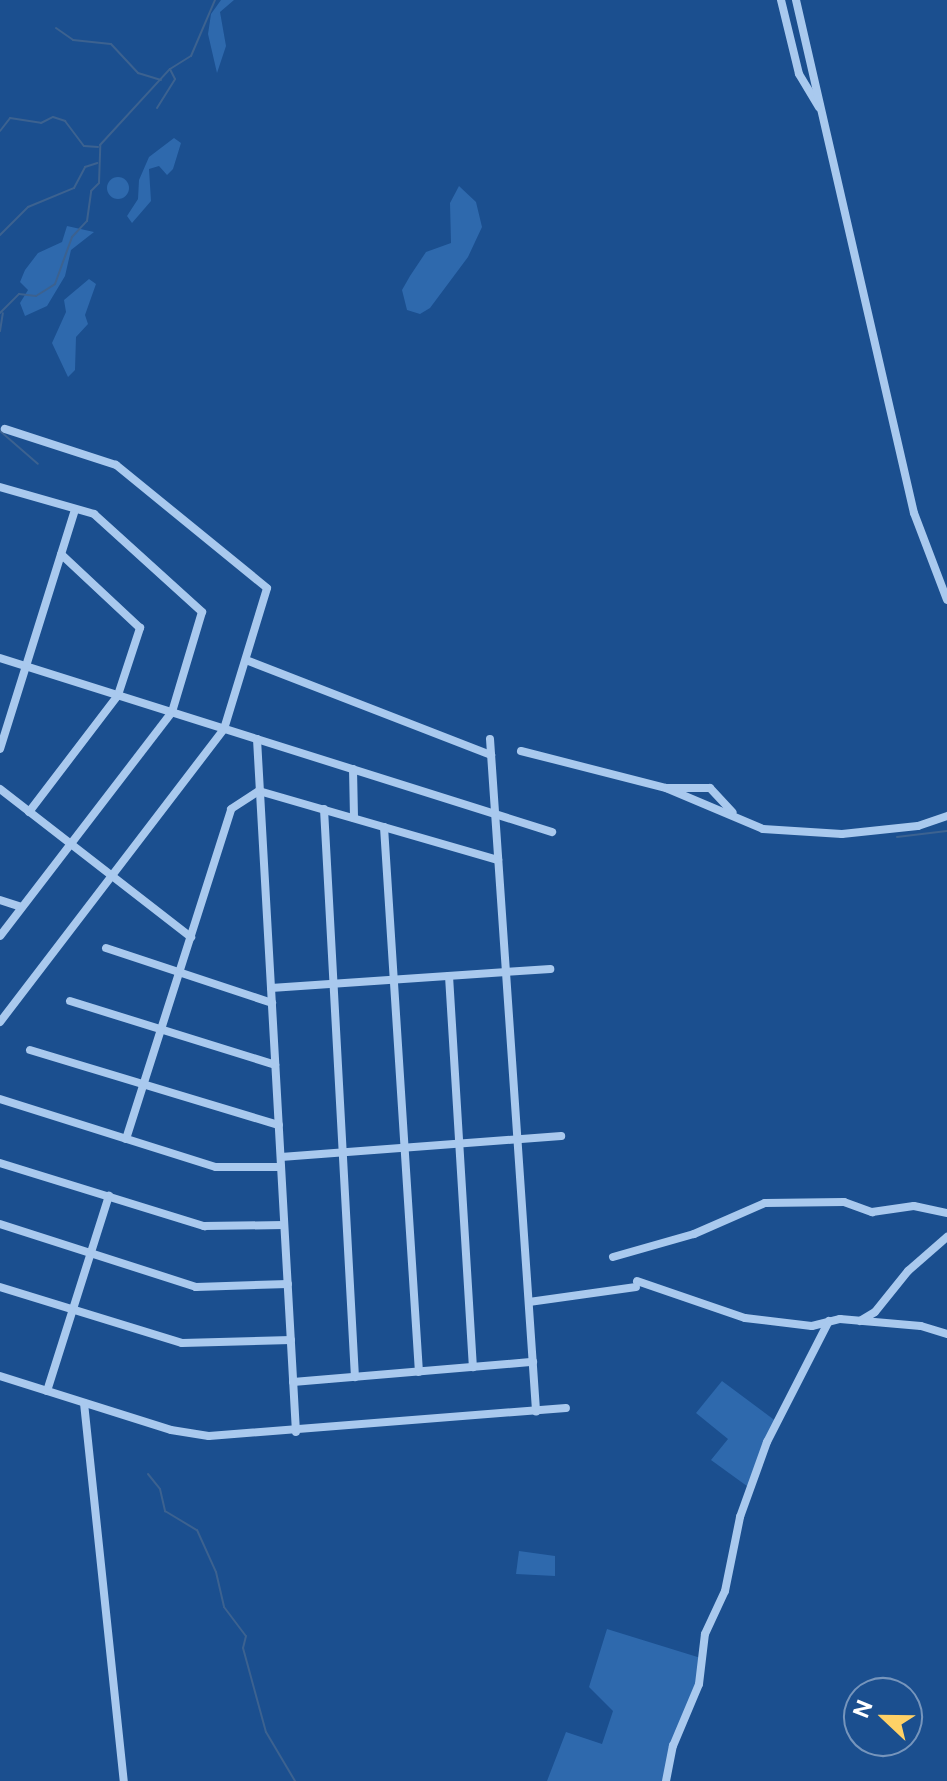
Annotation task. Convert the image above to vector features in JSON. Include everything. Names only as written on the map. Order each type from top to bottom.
[{"type":"street","points":[[781,0],[799,74],[822,112]]},
{"type":"street","points":[[796,0],[914,513],[947,600]]},
{"type":"street","points":[[0,1022],[224,729],[267,597],[261,580],[116,465],[5,429]]},
{"type":"street","points":[[0,487],[94,514],[200,605],[172,712],[0,936]]},
{"type":"street","points":[[0,749],[75,509]]},
{"type":"street","points":[[29,812],[118,695],[140,628],[61,554]]},
{"type":"street","points":[[0,658],[552,832]]},
{"type":"street","points":[[246,660],[491,755]]},
{"type":"street","points":[[257,739],[296,1432]]},
{"type":"street","points":[[490,739],[536,1411]]},
{"type":"street","points":[[521,751],[666,788],[732,813],[763,829],[842,834],[918,826],[947,816]]},
{"type":"street","points":[[353,769],[354,818]]},
{"type":"street","points":[[666,788],[710,788],[732,813]]},
{"type":"street","points":[[0,789],[191,937]]},
{"type":"street","points":[[126,1139],[231,809],[259,791],[498,860]]},
{"type":"street","points":[[324,809],[355,1377]]},
{"type":"street","points":[[384,827],[419,1372]]},
{"type":"street","points":[[0,900],[22,907]]},
{"type":"street","points":[[106,948],[272,1003]]},
{"type":"street","points":[[271,988],[550,969]]},
{"type":"street","points":[[449,976],[473,1367]]},
{"type":"street","points":[[70,1001],[275,1065]]},
{"type":"street","points":[[30,1050],[279,1125]]},
{"type":"street","points":[[0,1099],[216,1167],[343,1153],[561,1136]]},
{"type":"street","points":[[0,1163],[204,1226],[284,1225]]},
{"type":"street","points":[[47,1391],[109,1196]]},
{"type":"street","points":[[613,1257],[694,1234],[765,1203],[844,1202],[872,1212],[914,1206],[947,1213]]},
{"type":"street","points":[[0,1224],[196,1287],[288,1284]]},
{"type":"street","points":[[860,1321],[875,1312],[908,1271],[947,1237]]},
{"type":"street","points":[[529,1302],[636,1284],[745,1318],[812,1326],[829,1321],[860,1321],[921,1326],[947,1334]]},
{"type":"street","points":[[0,1287],[182,1343],[291,1340]]},
{"type":"street","points":[[666,1781],[673,1746],[699,1684],[705,1634],[725,1591],[740,1517],[767,1442],[829,1321]]},
{"type":"street","points":[[293,1382],[533,1362]]},
{"type":"street","points":[[0,1376],[171,1430],[209,1436],[296,1432],[566,1408]]},
{"type":"street","points":[[84,1403],[124,1781]]},
{"type":"shaded area","points":[[221,0],[234,0],[220,12],[226,46],[217,73],[208,34],[211,14]]},
{"type":"shaded area","points":[[174,138],[181,143],[173,169],[167,175],[159,166],[149,169],[151,201],[132,223],[127,216],[138,199],[139,180],[149,157]]},
{"type":"shaded area","points":[[118,177],[126,180],[129,188],[126,196],[118,199],[110,196],[107,188],[110,180]]},
{"type":"shaded area","points":[[459,186],[476,202],[482,227],[468,257],[430,308],[420,314],[407,310],[402,290],[410,276],[426,252],[451,243],[450,203]]},
{"type":"shaded area","points":[[67,226],[94,232],[71,250],[65,276],[47,306],[25,316],[20,303],[28,290],[20,282],[25,270],[38,253],[62,242]]},
{"type":"shaded area","points":[[89,279],[96,284],[85,315],[88,324],[76,337],[75,370],[68,377],[52,343],[66,312],[64,300]]},
{"type":"shaded area","points":[[722,1381],[777,1422],[751,1489],[711,1460],[728,1439],[696,1413]]},
{"type":"shaded area","points":[[519,1551],[555,1556],[555,1576],[516,1574]]},
{"type":"shaded area","points":[[607,1629],[704,1659],[666,1781],[547,1781],[566,1732],[602,1744],[613,1711],[589,1687]]},
{"type":"waterway","points":[[0,313],[19,294],[36,296],[55,284],[72,237],[87,221],[91,191],[99,183],[100,145],[170,69],[191,56],[215,0]]},
{"type":"waterway","points":[[56,28],[73,40],[111,44],[138,73],[161,80]]},
{"type":"waterway","points":[[157,108],[175,79],[170,69]]},
{"type":"waterway","points":[[0,131],[10,118],[41,123],[53,117],[65,121],[84,146],[98,147]]},
{"type":"waterway","points":[[0,235],[28,207],[74,188],[85,167],[97,163]]},
{"type":"waterway","points":[[0,331],[3,313]]},
{"type":"waterway","points":[[0,431],[38,464]]},
{"type":"waterway","points":[[897,837],[947,831]]},
{"type":"waterway","points":[[148,1474],[160,1489],[165,1511],[197,1530],[216,1572],[224,1607],[246,1636],[243,1648],[266,1732],[295,1781]]}]
